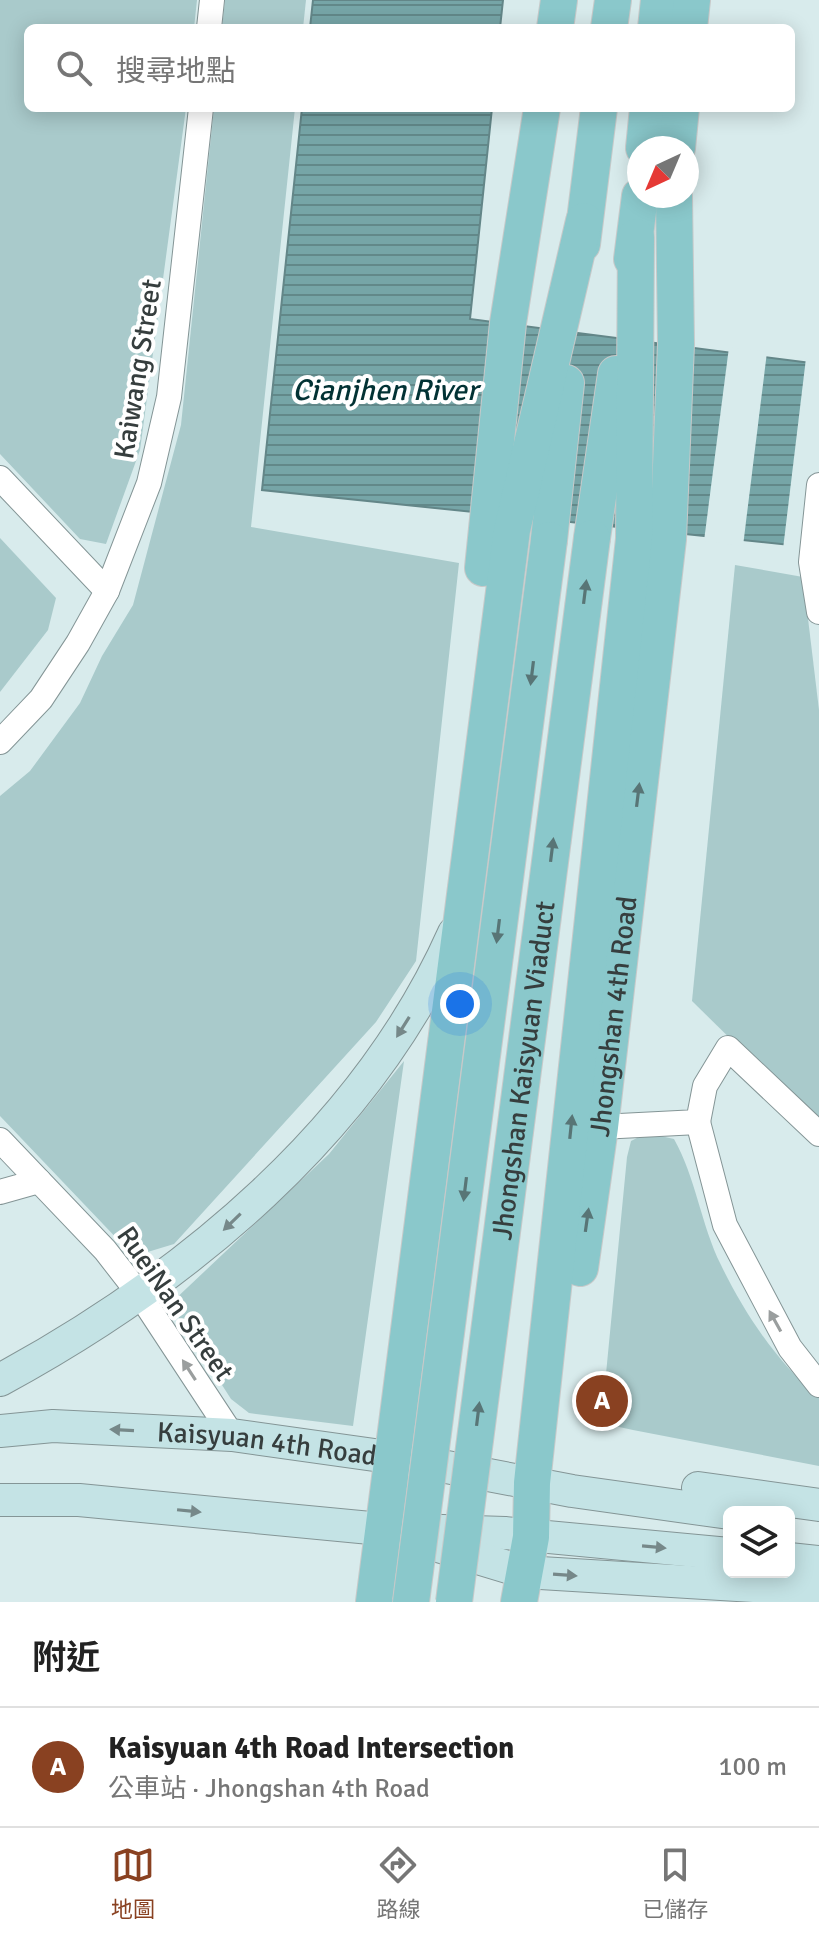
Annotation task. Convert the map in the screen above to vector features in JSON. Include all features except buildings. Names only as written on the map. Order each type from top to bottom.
[{"type":"main road","points":[[556,24],[559,0]]},
{"type":"main road","points":[[610,24],[613,0]]},
{"type":"main road","points":[[656,24],[659,0]]},
{"type":"main road","points":[[689,24],[692,0]]},
{"type":"main road","points":[[374,1602],[381,1529],[465,908],[500,527],[508,323],[541,112]]},
{"type":"main road","points":[[392,1460],[377,1426],[500,527],[566,330],[598,112]]},
{"type":"main road","points":[[645,136],[648,112]]},
{"type":"main road","points":[[678,136],[681,112]]},
{"type":"main road","points":[[639,208],[628,338],[651,539]]},
{"type":"main road","points":[[651,539],[676,344],[674,208]]},
{"type":"main road","name":"Jhongshan Kaisyuan Viaduct","points":[[411,1602],[549,540],[566,330]]},
{"type":"main road","name":"Jhongshan Kaisyuan Viaduct","points":[[454,1602],[592,538],[628,338]]},
{"type":"main road","name":"Jhongshan 4th Road","points":[[532,1483],[559,1449],[600,1127],[651,539]]},
{"type":"main road","name":"Jhongshan 4th Road","points":[[522,1587],[531,1537],[532,1483],[651,539]]},
{"type":"street","points":[[209,24],[212,0]]},
{"type":"street","name":"Kaiwang Street","points":[[0,742],[41,699],[107,591],[149,483],[163,429],[201,112]]},
{"type":"street","points":[[0,478],[107,591]]},
{"type":"street","points":[[819,485],[811,562],[819,612]]},
{"type":"street","points":[[0,1380],[82,1335],[140,1295],[218,1236],[307,1151],[390,1047],[439,969],[465,908]]},
{"type":"street","points":[[819,1134],[728,1048],[705,1086],[698,1122],[725,1225],[790,1348],[819,1385]]},
{"type":"street","points":[[600,1127],[698,1122]]},
{"type":"street","name":"RueiNan Street","points":[[0,1140],[105,1250],[140,1295],[232,1435]]},
{"type":"street","points":[[0,1192],[39,1181]]},
{"type":"street","name":"Kaisyuan 4th Road","points":[[0,1431],[53,1426],[232,1435],[392,1460],[410,1460],[572,1491]]},
{"type":"street","points":[[572,1491],[607,1474],[819,1505]]},
{"type":"street","points":[[572,1491],[723,1512]]},
{"type":"street","points":[[0,1500],[79,1500],[381,1529],[505,1533],[723,1553]]},
{"type":"street","points":[[795,1522],[819,1526]]},
{"type":"street","points":[[381,1529],[522,1587],[819,1590]]},
{"type":"street","points":[[795,1560],[819,1562]]},
{"type":"shaded area","points":[[0,0],[197,0],[194,24],[24,24],[24,112],[185,112],[140,450],[106,544],[80,539],[0,454]]},
{"type":"shaded area","points":[[225,0],[306,0],[303,24],[222,24]]},
{"type":"shaded area","points":[[214,112],[295,112],[251,527],[459,563],[416,961],[376,1022],[174,1244],[141,1254],[123,1245],[0,1116],[0,796],[30,771],[80,703],[102,656],[133,605],[181,425]]},
{"type":"shaded area","points":[[0,538],[56,598],[48,630],[0,692]]},
{"type":"shaded area","points":[[735,565],[803,577],[819,710],[819,1126],[692,1001]]},
{"type":"shaded area","points":[[404,1061],[353,1426],[249,1413],[231,1399],[170,1304],[329,1154]]},
{"type":"shaded area","points":[[647,1133],[674,1139],[688,1170],[714,1250],[740,1301],[776,1354],[819,1397],[819,1466],[610,1425],[602,1415],[627,1157],[631,1141]]},
{"type":"water","points":[[313,0],[503,0],[500,24],[310,24]]},
{"type":"water","name":"Cianjhen River","points":[[302,112],[492,112],[470,319],[819,364],[819,548],[262,490]]},
{"type":"pier","points":[[729,347],[767,352],[743,546],[704,541]]},
{"type":"pier","points":[[806,358],[819,360],[819,552],[783,549]]},
{"type":"place","name":"Kaisyuan 4th Road Intersection","points":[[602,1401]]}]
